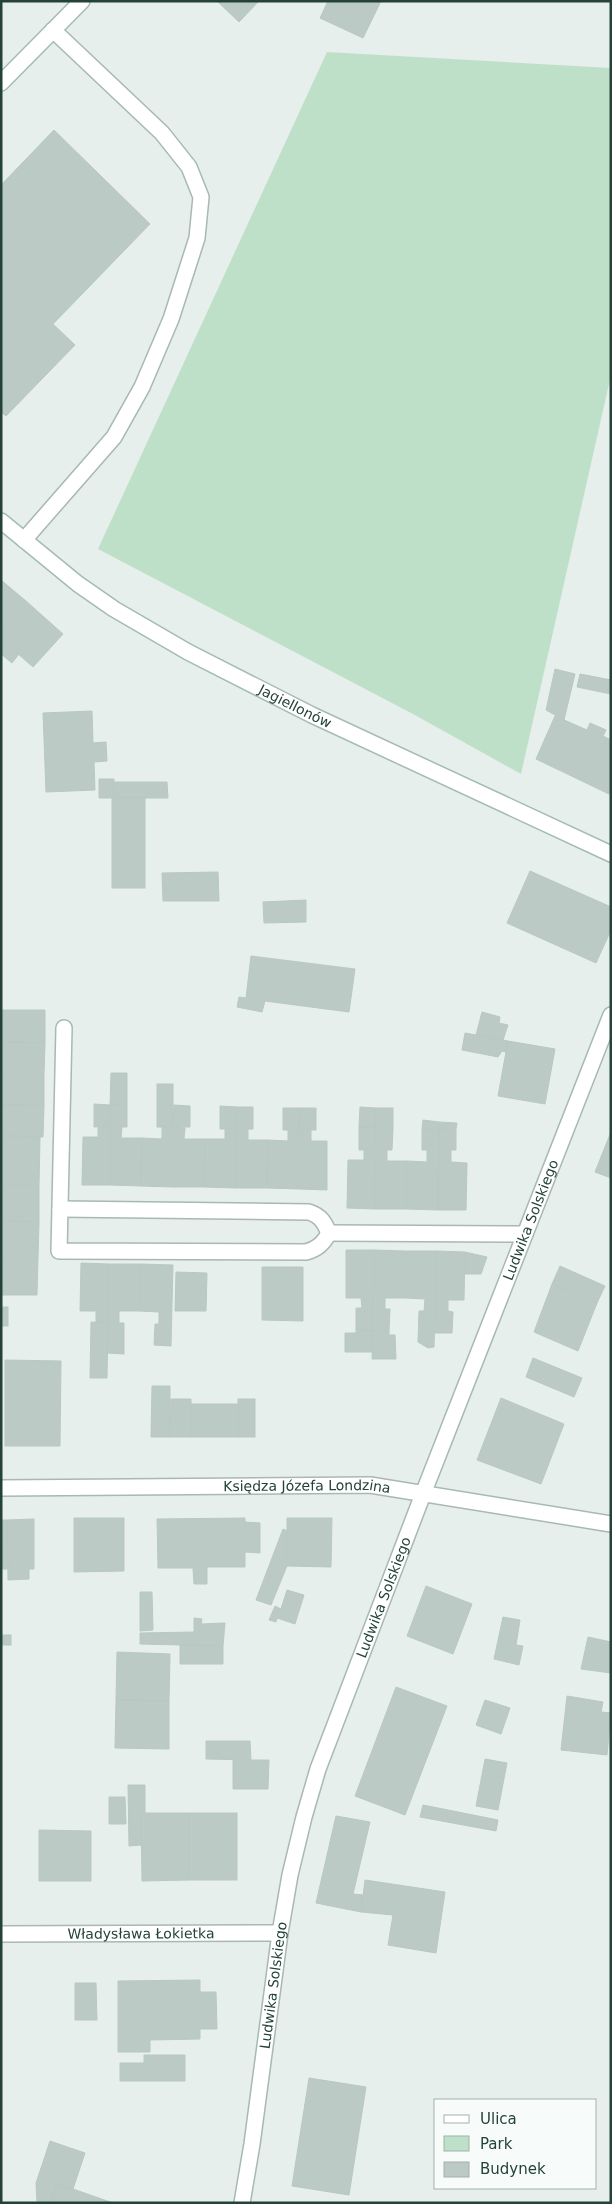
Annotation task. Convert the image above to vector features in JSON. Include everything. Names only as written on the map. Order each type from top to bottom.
[{"type":"street","points":[[1,83],[82,1]]},
{"type":"street","points":[[24,540],[114,437],[142,386],[171,319],[198,238],[201,197],[189,167],[162,133],[53,30]]},
{"type":"street","name":"Jagiellonów","points":[[1,521],[78,584],[114,609],[188,652],[312,716],[611,854]]},
{"type":"street","name":"Ludwika Solskiego","points":[[242,2203],[290,1875],[304,1816],[318,1769],[423,1494],[611,1015]]},
{"type":"street","points":[[64,1028],[59,1250],[306,1252],[316,1249],[329,1234]]},
{"type":"street","points":[[60,1209],[309,1212],[317,1215],[324,1222],[329,1234]]},
{"type":"street","points":[[329,1234],[525,1234]]},
{"type":"street","name":"Księdza Józefa Londzina","points":[[1,1488],[370,1485],[611,1524]]},
{"type":"street","name":"Władysława Łokietka","points":[[1,1934],[280,1933]]},
{"type":"green space","points":[[327,52],[611,68],[611,375],[521,774],[413,714],[98,549]]},
{"type":"building","points":[[217,1],[259,1],[239,22]]},
{"type":"building","points":[[328,1],[381,1],[363,38],[320,18]]},
{"type":"building","points":[[54,130],[150,224],[53,324],[75,345],[6,416],[1,412],[1,185]]},
{"type":"building","points":[[1,580],[26,601],[1,631]]},
{"type":"building","points":[[26,601],[63,634],[33,667],[1,639],[1,631]]},
{"type":"building","points":[[1,639],[19,654],[12,663],[1,654]]},
{"type":"building","points":[[555,669],[575,674],[564,720],[546,710]]},
{"type":"building","points":[[580,674],[611,680],[611,694],[577,687]]},
{"type":"building","points":[[92,711],[93,743],[106,742],[107,761],[94,762],[95,790],[46,792],[43,713]]},
{"type":"building","points":[[555,716],[587,730],[590,723],[606,730],[603,736],[611,740],[611,790],[609,794],[536,759]]},
{"type":"building","points":[[99,779],[114,779],[113,798],[99,798]]},
{"type":"building","points":[[113,782],[167,782],[168,798],[113,798]]},
{"type":"building","points":[[112,798],[145,798],[145,888],[112,888]]},
{"type":"building","points":[[530,871],[611,907],[611,930],[596,963],[507,923]]},
{"type":"building","points":[[218,872],[219,901],[163,901],[162,873]]},
{"type":"building","points":[[306,900],[306,922],[264,923],[263,902]]},
{"type":"building","points":[[251,956],[355,969],[349,1012],[265,1001],[262,1012],[237,1007],[239,997],[246,998]]},
{"type":"building","points":[[1,1010],[45,1010],[45,1043],[1,1042]]},
{"type":"building","points":[[482,1012],[500,1017],[499,1023],[508,1025],[503,1040],[476,1035]]},
{"type":"building","points":[[465,1033],[508,1041],[506,1052],[502,1051],[498,1057],[462,1050]]},
{"type":"building","points":[[508,1041],[555,1049],[545,1104],[498,1096]]},
{"type":"building","points":[[1,1042],[45,1043],[44,1074],[1,1074]]},
{"type":"building","points":[[111,1073],[127,1073],[127,1104],[110,1105]]},
{"type":"building","points":[[1,1074],[44,1074],[44,1106],[1,1105]]},
{"type":"building","points":[[157,1084],[173,1084],[173,1127],[157,1127]]},
{"type":"building","points":[[94,1104],[110,1105],[110,1126],[94,1127]]},
{"type":"building","points":[[127,1104],[127,1127],[122,1127],[121,1138],[142,1138],[141,1186],[110,1185],[110,1105]]},
{"type":"building","points":[[1,1105],[44,1106],[43,1137],[1,1136]]},
{"type":"building","points":[[174,1105],[190,1106],[190,1127],[173,1127]]},
{"type":"building","points":[[220,1106],[237,1107],[236,1129],[220,1129]]},
{"type":"building","points":[[237,1107],[253,1107],[253,1129],[236,1129]]},
{"type":"building","points":[[360,1107],[376,1108],[376,1128],[359,1127]]},
{"type":"building","points":[[283,1108],[300,1108],[299,1130],[283,1130]]},
{"type":"building","points":[[300,1108],[316,1108],[316,1130],[299,1130]]},
{"type":"building","points":[[376,1108],[393,1108],[393,1128],[376,1128]]},
{"type":"building","points":[[423,1120],[439,1122],[439,1129],[422,1129]]},
{"type":"building","points":[[439,1122],[457,1123],[456,1129],[439,1129]]},
{"type":"building","points":[[98,1126],[110,1126],[110,1185],[82,1185],[83,1137],[98,1137]]},
{"type":"building","points":[[162,1127],[173,1127],[173,1187],[141,1186],[142,1138],[162,1139]]},
{"type":"building","points":[[173,1127],[185,1128],[184,1139],[205,1139],[204,1187],[173,1187]]},
{"type":"building","points":[[359,1127],[376,1128],[375,1150],[359,1150]]},
{"type":"building","points":[[376,1128],[393,1128],[392,1150],[387,1150],[387,1161],[407,1161],[407,1209],[375,1209]]},
{"type":"building","points":[[225,1129],[236,1129],[236,1188],[204,1187],[205,1139],[225,1139]]},
{"type":"building","points":[[236,1129],[248,1129],[248,1140],[268,1140],[267,1188],[236,1188]]},
{"type":"building","points":[[422,1129],[439,1129],[438,1210],[407,1209],[407,1161],[427,1162],[427,1150],[422,1150]]},
{"type":"building","points":[[439,1129],[456,1129],[456,1150],[451,1150],[451,1162],[467,1163],[466,1210],[438,1210]]},
{"type":"building","points":[[288,1130],[299,1130],[299,1189],[267,1188],[268,1140],[288,1141]]},
{"type":"building","points":[[299,1130],[311,1130],[311,1141],[327,1141],[327,1190],[299,1189]]},
{"type":"building","points":[[611,1132],[611,1178],[595,1172]]},
{"type":"building","points":[[1,1136],[40,1137],[39,1185],[1,1185]]},
{"type":"building","points":[[364,1149],[375,1150],[375,1209],[347,1208],[348,1160],[364,1160]]},
{"type":"building","points":[[1,1185],[39,1185],[39,1222],[1,1221]]},
{"type":"building","points":[[1,1221],[39,1222],[38,1258],[1,1258]]},
{"type":"building","points":[[346,1250],[374,1250],[373,1331],[356,1330],[356,1308],[362,1308],[361,1298],[346,1298]]},
{"type":"building","points":[[374,1250],[405,1251],[405,1298],[385,1298],[385,1309],[390,1309],[389,1331],[373,1331]]},
{"type":"building","points":[[405,1251],[437,1251],[434,1347],[428,1348],[418,1342],[419,1311],[424,1311],[425,1299],[405,1298]]},
{"type":"building","points":[[437,1251],[465,1252],[464,1300],[448,1300],[448,1311],[453,1312],[452,1333],[435,1333]]},
{"type":"building","points":[[465,1252],[487,1257],[481,1274],[465,1274]]},
{"type":"building","points":[[1,1258],[38,1258],[37,1295],[1,1295]]},
{"type":"building","points":[[81,1263],[108,1264],[108,1323],[96,1322],[96,1311],[80,1311]]},
{"type":"building","points":[[108,1264],[140,1264],[139,1311],[119,1311],[119,1323],[108,1323]]},
{"type":"building","points":[[140,1264],[173,1265],[171,1346],[154,1345],[155,1324],[159,1324],[159,1312],[139,1311]]},
{"type":"building","points":[[560,1266],[605,1286],[597,1303],[552,1284]]},
{"type":"building","points":[[262,1267],[303,1267],[303,1321],[262,1320]]},
{"type":"building","points":[[176,1272],[207,1273],[206,1311],[175,1311]]},
{"type":"building","points":[[552,1284],[597,1303],[578,1351],[534,1332]]},
{"type":"building","points":[[1,1307],[8,1307],[8,1326],[1,1326]]},
{"type":"building","points":[[91,1322],[108,1323],[107,1378],[90,1378]]},
{"type":"building","points":[[108,1323],[124,1323],[124,1354],[107,1353]]},
{"type":"building","points":[[356,1330],[373,1331],[372,1352],[345,1352],[345,1333],[356,1333]]},
{"type":"building","points":[[373,1331],[389,1331],[389,1335],[395,1335],[396,1359],[372,1359]]},
{"type":"building","points":[[533,1358],[582,1378],[574,1397],[526,1377]]},
{"type":"building","points":[[5,1360],[61,1361],[60,1446],[5,1446]]},
{"type":"building","points":[[152,1386],[170,1386],[170,1437],[151,1437]]},
{"type":"building","points":[[501,1398],[564,1424],[541,1484],[477,1460]]},
{"type":"building","points":[[171,1399],[191,1399],[191,1437],[170,1437]]},
{"type":"building","points":[[238,1399],[255,1399],[255,1437],[238,1437]]},
{"type":"building","points":[[191,1404],[238,1404],[238,1437],[191,1437]]},
{"type":"building","points":[[74,1518],[124,1518],[124,1571],[74,1572]]},
{"type":"building","points":[[245,1518],[245,1567],[207,1567],[207,1584],[194,1584],[193,1568],[158,1568],[157,1519]]},
{"type":"building","points":[[287,1518],[332,1518],[331,1567],[287,1566]]},
{"type":"building","points":[[34,1519],[34,1569],[29,1569],[29,1579],[8,1580],[7,1520]]},
{"type":"building","points":[[1,1520],[7,1520],[8,1569],[1,1569]]},
{"type":"building","points":[[245,1522],[260,1523],[260,1553],[245,1552]]},
{"type":"building","points":[[283,1529],[287,1531],[287,1566],[271,1605],[256,1600]]},
{"type":"building","points":[[426,1586],[472,1604],[453,1654],[407,1636]]},
{"type":"building","points":[[287,1590],[304,1595],[295,1624],[277,1618],[276,1622],[269,1620],[275,1606],[281,1609]]},
{"type":"building","points":[[140,1592],[152,1592],[153,1630],[140,1631]]},
{"type":"building","points":[[503,1617],[520,1620],[516,1645],[523,1646],[519,1665],[494,1659]]},
{"type":"building","points":[[194,1618],[202,1619],[201,1624],[225,1623],[223,1646],[140,1644],[140,1633],[194,1632]]},
{"type":"building","points":[[1,1635],[11,1635],[11,1645],[1,1645]]},
{"type":"building","points":[[588,1637],[611,1642],[611,1673],[581,1669]]},
{"type":"building","points":[[180,1645],[223,1646],[223,1664],[180,1664]]},
{"type":"building","points":[[117,1652],[170,1654],[169,1701],[116,1700]]},
{"type":"building","points":[[396,1687],[447,1706],[405,1815],[355,1796]]},
{"type":"building","points":[[567,1696],[603,1702],[601,1712],[611,1713],[607,1755],[561,1750]]},
{"type":"building","points":[[116,1700],[169,1701],[169,1749],[115,1748]]},
{"type":"building","points":[[485,1700],[510,1708],[501,1734],[476,1725]]},
{"type":"building","points":[[206,1741],[250,1741],[251,1760],[206,1759]]},
{"type":"building","points":[[485,1759],[507,1763],[498,1810],[476,1806]]},
{"type":"building","points":[[233,1760],[269,1760],[268,1789],[233,1789]]},
{"type":"building","points":[[128,1785],[145,1785],[145,1813],[141,1813],[141,1845],[129,1846]]},
{"type":"building","points":[[109,1797],[125,1797],[126,1824],[109,1824]]},
{"type":"building","points":[[423,1805],[498,1820],[496,1831],[420,1817]]},
{"type":"building","points":[[141,1813],[189,1813],[189,1880],[142,1881]]},
{"type":"building","points":[[189,1813],[237,1813],[237,1880],[189,1880]]},
{"type":"building","points":[[336,1816],[370,1822],[353,1894],[363,1895],[361,1912],[316,1903]]},
{"type":"building","points":[[39,1830],[91,1831],[91,1881],[39,1881]]},
{"type":"building","points":[[365,1880],[445,1892],[436,1953],[388,1945],[393,1915],[361,1912]]},
{"type":"building","points":[[200,1980],[200,1992],[216,1992],[217,2029],[200,2029],[200,2039],[150,2040],[150,2052],[118,2052],[118,1981]]},
{"type":"building","points":[[75,1983],[96,1983],[97,2020],[75,2020]]},
{"type":"building","points":[[144,2055],[185,2055],[185,2081],[120,2081],[120,2063],[144,2063]]},
{"type":"building","points":[[309,2078],[366,2087],[349,2195],[292,2186]]},
{"type":"building","points":[[50,2141],[85,2153],[73,2189],[57,2184],[51,2203],[37,2203],[36,2183]]},
{"type":"building","points":[[57,2184],[73,2189],[113,2203],[51,2203]]}]
